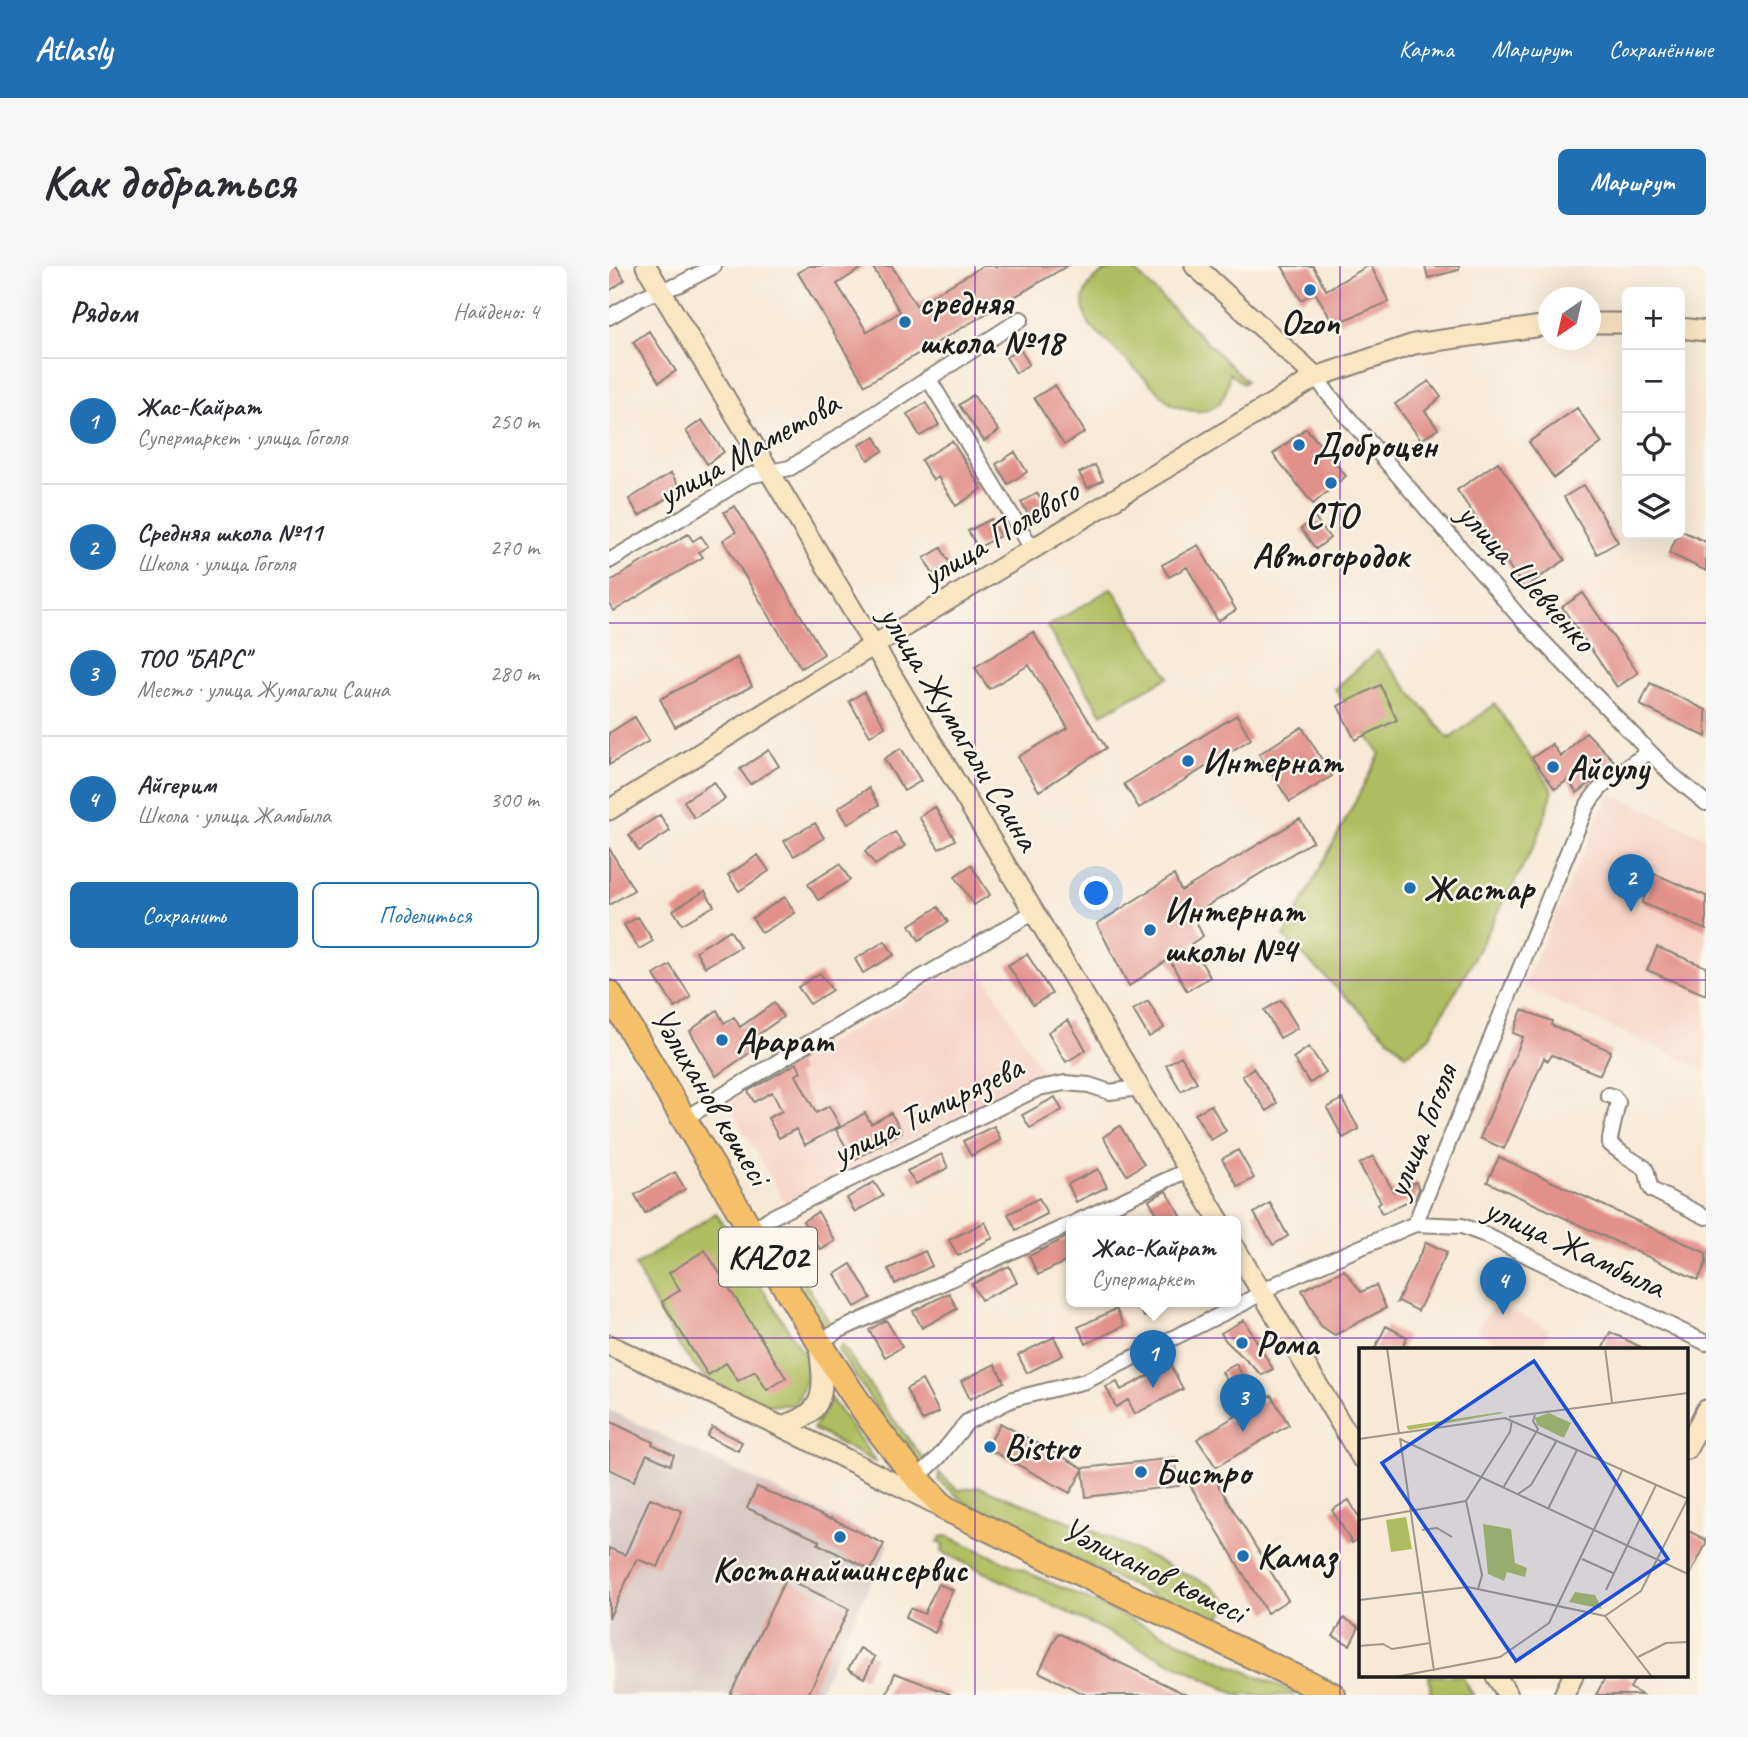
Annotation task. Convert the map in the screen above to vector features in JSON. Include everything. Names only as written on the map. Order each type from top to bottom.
[{"type":"highway","name":"Уәлиханов көшесі","points":[[609,993],[751,1231],[870,1421],[916,1479],[945,1508],[1333,1695]]},
{"type":"street","name":"улица Жумагали Саина","points":[[646,266],[1216,1216]]},
{"type":"street","points":[[609,317],[641,298],[678,285],[714,266]]},
{"type":"street","points":[[1195,266],[1316,377]]},
{"type":"street","name":"улица Маметова","points":[[609,561],[748,476],[790,468],[1021,319]]},
{"type":"street","points":[[1601,323],[1622,323]]},
{"type":"street","name":"улица Полевого","points":[[609,810],[1316,377],[1413,344],[1538,327]]},
{"type":"street","points":[[1685,329],[1706,331]]},
{"type":"street","name":"улица Шевченко","points":[[1316,377],[1521,620],[1672,775],[1706,803]]},
{"type":"street","points":[[928,379],[1033,550]]},
{"type":"street","name":"улица Гоголя","points":[[1241,1304],[1278,1283],[1415,1224],[1585,810],[1605,783],[1649,752]]},
{"type":"street","points":[[684,1119],[1034,912]]},
{"type":"street","name":"улица Тимирязева","points":[[751,1231],[770,1218],[1039,1088],[1065,1083],[1089,1085],[1110,1091],[1138,1088]]},
{"type":"street","points":[[1608,1095],[1618,1102],[1610,1144],[1647,1170],[1648,1183],[1652,1190],[1706,1217]]},
{"type":"street","points":[[1089,1216],[1188,1170]]},
{"type":"street","name":"улица Жамбыла","points":[[1415,1224],[1462,1226],[1483,1234],[1706,1343]]},
{"type":"street","points":[[780,1426],[803,1419],[818,1401],[824,1381],[819,1342],[1066,1226]]},
{"type":"street","points":[[1241,1258],[1359,1454]]},
{"type":"street","name":"улица Гоголя","points":[[916,1479],[939,1458],[967,1422],[1013,1399],[1086,1381],[1234,1307]]},
{"type":"street","name":"Уәлиханов көшесі","points":[[609,1345],[945,1508]]},
{"type":"street","points":[[1689,1445],[1706,1410]]},
{"type":"street","points":[[1497,1678],[1508,1695]]},
{"type":"street","points":[[1564,1695],[1572,1678]]},
{"type":"shaded area","points":[[1610,793],[1706,837],[1706,1070],[1523,987]]},
{"type":"shaded area","points":[[975,960],[1044,1074],[785,1202],[727,1103]]},
{"type":"shaded area","points":[[1493,1301],[1549,1329],[1540,1348],[1508,1348],[1477,1333]]},
{"type":"shaded area","points":[[609,1410],[889,1544],[817,1695],[609,1695]]},
{"type":"green space","points":[[1120,266],[1130,266],[1246,381],[1243,384],[1229,373],[1224,396],[1212,408],[1203,411],[1183,409],[1171,404],[1090,325],[1085,315],[1084,297],[1090,284],[1107,270],[1121,268]]},
{"type":"green space","points":[[1112,588],[1169,677],[1102,714],[1047,627]]},
{"type":"green space","name":"Жастар","points":[[1377,651],[1449,739],[1495,704],[1553,791],[1537,840],[1461,982],[1429,1037],[1406,1055],[1284,937],[1380,754],[1335,689]]},
{"type":"green space","points":[[716,1213],[812,1368],[795,1405],[746,1403],[721,1390],[705,1377],[677,1343],[635,1266]]},
{"type":"green space","points":[[773,1229],[832,1327],[824,1331],[767,1237],[767,1233]]},
{"type":"green space","points":[[842,1344],[887,1411],[926,1462],[923,1465],[918,1464],[904,1449],[838,1350]]},
{"type":"green space","points":[[831,1399],[877,1463],[813,1429]]},
{"type":"green space","points":[[939,1473],[958,1490],[980,1487],[1094,1531],[1210,1585],[1231,1604],[1216,1620],[1208,1621],[1009,1529],[966,1503],[938,1480]]},
{"type":"green space","points":[[945,1536],[1298,1695],[1238,1695],[942,1552],[943,1545],[938,1542]]},
{"type":"green space","points":[[1429,1678],[1463,1678],[1473,1695],[1431,1695]]},
{"type":"building","points":[[609,266],[616,266],[625,280],[609,291]]},
{"type":"building","name":"средняя школа №18","points":[[809,266],[865,266],[837,284],[867,332],[900,312],[872,266],[892,266],[916,305],[983,266],[1067,266],[865,385],[798,273]]},
{"type":"building","points":[[1282,266],[1313,266],[1326,290],[1371,266],[1389,302],[1334,324],[1315,292],[1301,300]]},
{"type":"building","points":[[1425,266],[1459,266],[1459,270],[1428,278]]},
{"type":"building","points":[[649,331],[676,371],[659,382],[633,342]]},
{"type":"building","points":[[1020,349],[1029,364],[1016,373],[1006,357]]},
{"type":"building","points":[[1429,381],[1441,397],[1425,411],[1438,429],[1421,440],[1395,404]]},
{"type":"building","points":[[1055,385],[1085,432],[1064,445],[1034,398]]},
{"type":"building","points":[[973,395],[999,431],[984,441],[959,405]]},
{"type":"building","points":[[926,403],[939,425],[920,436],[907,414]]},
{"type":"building","points":[[1577,408],[1602,443],[1554,478],[1529,442]]},
{"type":"building","points":[[702,420],[724,452],[707,464],[686,431]]},
{"type":"building","points":[[1306,428],[1346,476],[1313,504],[1273,454]]},
{"type":"building","points":[[875,437],[883,451],[868,460],[859,445]]},
{"type":"building","points":[[952,441],[982,489],[956,506],[938,477],[933,480],[921,460]]},
{"type":"building","points":[[1015,452],[1027,472],[1008,484],[996,464]]},
{"type":"building","points":[[1498,462],[1565,560],[1524,588],[1457,490]]},
{"type":"building","points":[[1095,465],[1103,480],[1088,488],[1079,473]]},
{"type":"building","points":[[671,473],[681,489],[639,516],[629,499]]},
{"type":"building","points":[[1584,485],[1618,542],[1597,554],[1564,497]]},
{"type":"building","points":[[1037,493],[1046,507],[1030,517],[1021,502]]},
{"type":"building","points":[[735,506],[824,654],[801,668],[723,540],[736,532],[724,512]]},
{"type":"building","points":[[1315,518],[1330,538],[1316,549],[1301,529]]},
{"type":"building","points":[[991,519],[1000,536],[978,548],[968,531]]},
{"type":"building","points":[[1685,532],[1706,542],[1706,571],[1669,553],[1676,539],[1685,539]]},
{"type":"building","points":[[688,534],[693,541],[701,536],[708,546],[699,552],[703,557],[614,611],[609,603],[609,582]]},
{"type":"building","points":[[1198,545],[1236,610],[1218,621],[1187,567],[1169,577],[1162,565]]},
{"type":"building","points":[[941,548],[950,564],[933,574],[924,558]]},
{"type":"building","points":[[1583,593],[1638,673],[1617,687],[1562,607]]},
{"type":"building","points":[[1033,632],[1106,748],[1039,791],[1018,757],[1068,728],[1029,665],[989,689],[975,667]]},
{"type":"building","points":[[737,658],[752,686],[675,727],[660,699]]},
{"type":"building","points":[[1650,683],[1706,710],[1706,737],[1640,705]]},
{"type":"building","points":[[1380,685],[1397,720],[1355,740],[1338,706]]},
{"type":"building","points":[[864,692],[885,727],[870,736],[849,701]]},
{"type":"building","name":"Интернат","points":[[1237,715],[1251,739],[1139,808],[1124,784]]},
{"type":"building","points":[[635,717],[649,741],[609,765],[609,733]]},
{"type":"building","points":[[1302,727],[1332,776],[1290,802],[1259,754]]},
{"type":"building","points":[[1586,732],[1614,761],[1577,793],[1568,780],[1555,789],[1532,758],[1552,744],[1561,757]]},
{"type":"building","points":[[901,748],[921,781],[904,791],[884,759]]},
{"type":"building","points":[[769,750],[779,766],[750,784],[740,769]]},
{"type":"building","points":[[714,782],[725,799],[694,818],[684,801]]},
{"type":"building","points":[[869,788],[879,805],[848,824],[838,808]]},
{"type":"building","points":[[935,807],[955,840],[939,849],[919,817]]},
{"type":"building","points":[[660,815],[670,831],[639,851],[629,835]]},
{"type":"building","points":[[1300,819],[1313,841],[1193,915],[1203,936],[1191,944],[1210,977],[1187,991],[1169,959],[1129,986],[1097,924],[1174,875],[1181,891]]},
{"type":"building","points":[[815,823],[824,838],[794,856],[784,841]]},
{"type":"building","points":[[895,832],[905,846],[875,865],[865,851]]},
{"type":"building","points":[[609,848],[634,890],[609,905]]},
{"type":"building","points":[[758,855],[769,871],[739,891],[728,875]]},
{"type":"building","points":[[840,864],[850,880],[818,900],[808,884]]},
{"type":"building","points":[[971,865],[990,895],[974,905],[955,876]]},
{"type":"building","points":[[1655,874],[1706,896],[1706,930],[1642,903]]},
{"type":"building","points":[[705,891],[714,906],[682,924],[673,910]]},
{"type":"building","points":[[785,897],[795,913],[762,933],[752,918]]},
{"type":"building","points":[[938,907],[948,922],[919,940],[910,925]]},
{"type":"building","points":[[638,917],[653,941],[639,949],[624,925]]},
{"type":"building","points":[[730,930],[740,947],[705,967],[696,951]]},
{"type":"building","points":[[885,941],[894,955],[863,973],[855,959]]},
{"type":"building","points":[[1657,947],[1706,967],[1706,995],[1647,970]]},
{"type":"building","points":[[1027,954],[1052,994],[1033,1005],[1008,965]]},
{"type":"building","points":[[670,965],[691,997],[675,1008],[654,975]]},
{"type":"building","points":[[820,973],[832,990],[810,1004],[798,987]]},
{"type":"building","points":[[1281,1000],[1298,1028],[1280,1038],[1264,1010]]},
{"type":"building","points":[[1148,1001],[1164,1028],[1149,1037],[1133,1010]]},
{"type":"building","name":"Арарат","points":[[774,1003],[783,1017],[749,1041],[754,1050],[716,1076],[690,1031],[717,1010],[724,1023],[734,1017],[740,1027]]},
{"type":"building","points":[[1522,1010],[1552,1021],[1551,1025],[1611,1051],[1600,1075],[1552,1055],[1548,1061],[1544,1058],[1504,1149],[1480,1138],[1523,1037],[1513,1033]]},
{"type":"building","points":[[1068,1020],[1086,1050],[1066,1062],[1048,1032]]},
{"type":"building","points":[[1309,1047],[1326,1072],[1310,1083],[1293,1058]]},
{"type":"building","points":[[1181,1056],[1197,1082],[1181,1091],[1166,1065]]},
{"type":"building","points":[[797,1063],[801,1072],[796,1075],[816,1113],[829,1106],[840,1126],[805,1145],[796,1129],[779,1138],[768,1118],[782,1111],[772,1092],[754,1102],[748,1091]]},
{"type":"building","points":[[1253,1068],[1277,1103],[1267,1111],[1242,1076]]},
{"type":"building","points":[[1055,1097],[1062,1110],[1030,1128],[1022,1115]]},
{"type":"building","points":[[1342,1099],[1359,1129],[1343,1138],[1327,1108]]},
{"type":"building","points":[[1211,1105],[1226,1131],[1211,1140],[1195,1114]]},
{"type":"building","points":[[865,1113],[871,1124],[891,1113],[902,1132],[854,1160],[836,1130]]},
{"type":"building","points":[[994,1126],[1001,1140],[971,1156],[963,1141]]},
{"type":"building","points":[[1120,1126],[1144,1164],[1127,1175],[1103,1137]]},
{"type":"building","points":[[1238,1150],[1254,1178],[1238,1187],[1222,1159]]},
{"type":"building","points":[[942,1154],[948,1168],[916,1184],[907,1171]]},
{"type":"building","points":[[1373,1156],[1394,1192],[1416,1182],[1419,1189],[1415,1199],[1382,1214],[1377,1204],[1381,1202],[1359,1164]]},
{"type":"building","points":[[1499,1157],[1706,1253],[1706,1263],[1698,1280],[1487,1182]]},
{"type":"building","points":[[1098,1169],[1107,1187],[1076,1202],[1068,1184]]},
{"type":"building","points":[[675,1172],[685,1189],[645,1213],[635,1195]]},
{"type":"building","points":[[874,1182],[883,1196],[855,1212],[847,1198]]},
{"type":"building","points":[[1166,1191],[1181,1216],[1158,1216],[1149,1200]]},
{"type":"building","points":[[1039,1198],[1047,1214],[1016,1230],[1008,1214]]},
{"type":"building","points":[[1270,1203],[1288,1236],[1273,1245],[1254,1213]]},
{"type":"building","points":[[818,1212],[835,1241],[821,1250],[803,1221]]},
{"type":"building","points":[[985,1222],[993,1238],[958,1256],[949,1240]]},
{"type":"building","points":[[1066,1238],[1066,1261],[1038,1275],[1029,1256]]},
{"type":"building","points":[[1426,1242],[1447,1252],[1418,1311],[1397,1302]]},
{"type":"building","points":[[705,1250],[786,1378],[767,1390],[755,1371],[738,1381],[726,1363],[708,1375],[662,1302],[680,1290],[669,1273]]},
{"type":"building","points":[[925,1251],[932,1266],[895,1284],[888,1269]]},
{"type":"building","points":[[851,1264],[871,1298],[855,1307],[835,1274]]},
{"type":"building","points":[[1009,1266],[1017,1283],[981,1300],[972,1284]]},
{"type":"building","points":[[1344,1270],[1361,1292],[1376,1285],[1386,1308],[1335,1335],[1321,1326],[1302,1290]]},
{"type":"building","points":[[949,1293],[957,1309],[922,1328],[913,1311]]},
{"type":"building","points":[[1139,1307],[1163,1307],[1144,1317]]},
{"type":"building","points":[[1116,1309],[1124,1326],[1086,1344],[1078,1327]]},
{"type":"building","points":[[886,1320],[902,1347],[885,1357],[869,1330]]},
{"type":"building","name":"Рома","points":[[1244,1320],[1273,1369],[1262,1375],[1221,1333]]},
{"type":"building","points":[[1386,1326],[1407,1337],[1402,1348],[1375,1348]]},
{"type":"building","points":[[1610,1332],[1643,1348],[1603,1348]]},
{"type":"building","points":[[1054,1337],[1063,1355],[1027,1373],[1018,1355]]},
{"type":"building","points":[[995,1364],[1004,1382],[970,1399],[961,1381]]},
{"type":"building","points":[[1170,1364],[1183,1389],[1135,1414],[1128,1400],[1116,1407],[1106,1387],[1117,1382],[1121,1390]]},
{"type":"building","points":[[1236,1364],[1258,1403],[1271,1395],[1289,1425],[1216,1467],[1197,1439],[1244,1411],[1222,1372]]},
{"type":"building","points":[[922,1380],[939,1412],[922,1421],[906,1389]]},
{"type":"building","points":[[609,1421],[674,1455],[670,1465],[647,1454],[634,1481],[609,1469]]},
{"type":"building","points":[[1000,1423],[1083,1468],[1175,1458],[1179,1486],[1086,1497],[1083,1470],[1070,1493],[987,1448]]},
{"type":"building","points":[[712,1427],[742,1442],[738,1451],[707,1436]]},
{"type":"building","points":[[1211,1473],[1288,1600],[1267,1613],[1190,1485]]},
{"type":"building","points":[[757,1487],[884,1544],[871,1570],[818,1544],[820,1541],[747,1508]]},
{"type":"building","points":[[650,1498],[682,1511],[658,1567],[637,1559],[609,1618],[609,1548],[625,1555]]},
{"type":"building","points":[[1349,1500],[1359,1518],[1359,1538],[1352,1543],[1332,1510]]},
{"type":"building","points":[[1689,1531],[1706,1540],[1689,1577]]},
{"type":"building","points":[[786,1578],[849,1609],[808,1695],[730,1695]]},
{"type":"building","points":[[938,1584],[953,1590],[935,1633],[905,1618],[910,1608],[924,1614]]},
{"type":"building","points":[[1344,1618],[1359,1627],[1350,1645],[1333,1636]]},
{"type":"building","points":[[1058,1633],[1187,1695],[1086,1695],[1039,1672]]},
{"type":"building","points":[[860,1648],[875,1657],[864,1678],[848,1669]]},
{"type":"building","points":[[895,1673],[950,1694],[886,1695]]},
{"type":"building","points":[[1605,1678],[1629,1678],[1634,1681],[1630,1688],[1642,1695],[1596,1695]]},
{"type":"place","name":"Ozon","points":[[1310,290]]},
{"type":"place","name":"средняя школа №18","points":[[905,322]]},
{"type":"place","name":"Доброцен","points":[[1299,445]]},
{"type":"place","name":"СТО Автогородок","points":[[1331,483]]},
{"type":"place","name":"Интернат","points":[[1188,761]]},
{"type":"place","name":"Айсулу","points":[[1553,767]]},
{"type":"place","name":"Жастар","points":[[1410,888]]},
{"type":"place","name":"Средняя школа №11","points":[[1631,912]]},
{"type":"place","name":"Интернат школы №4","points":[[1150,930]]},
{"type":"place","name":"Арарат","points":[[722,1040]]},
{"type":"place","name":"Айгерим","points":[[1503,1315]]},
{"type":"place","name":"Рома","points":[[1242,1343]]},
{"type":"place","name":"Жас-Кайрат","points":[[1153,1388]]},
{"type":"place","name":"ТОО \"БАРС\"","points":[[1243,1432]]},
{"type":"place","name":"Bistro","points":[[990,1447]]},
{"type":"place","name":"Бистро","points":[[1141,1472]]},
{"type":"place","name":"Костанайшинсервис","points":[[840,1537]]},
{"type":"place","name":"Камаз","points":[[1243,1556]]}]
